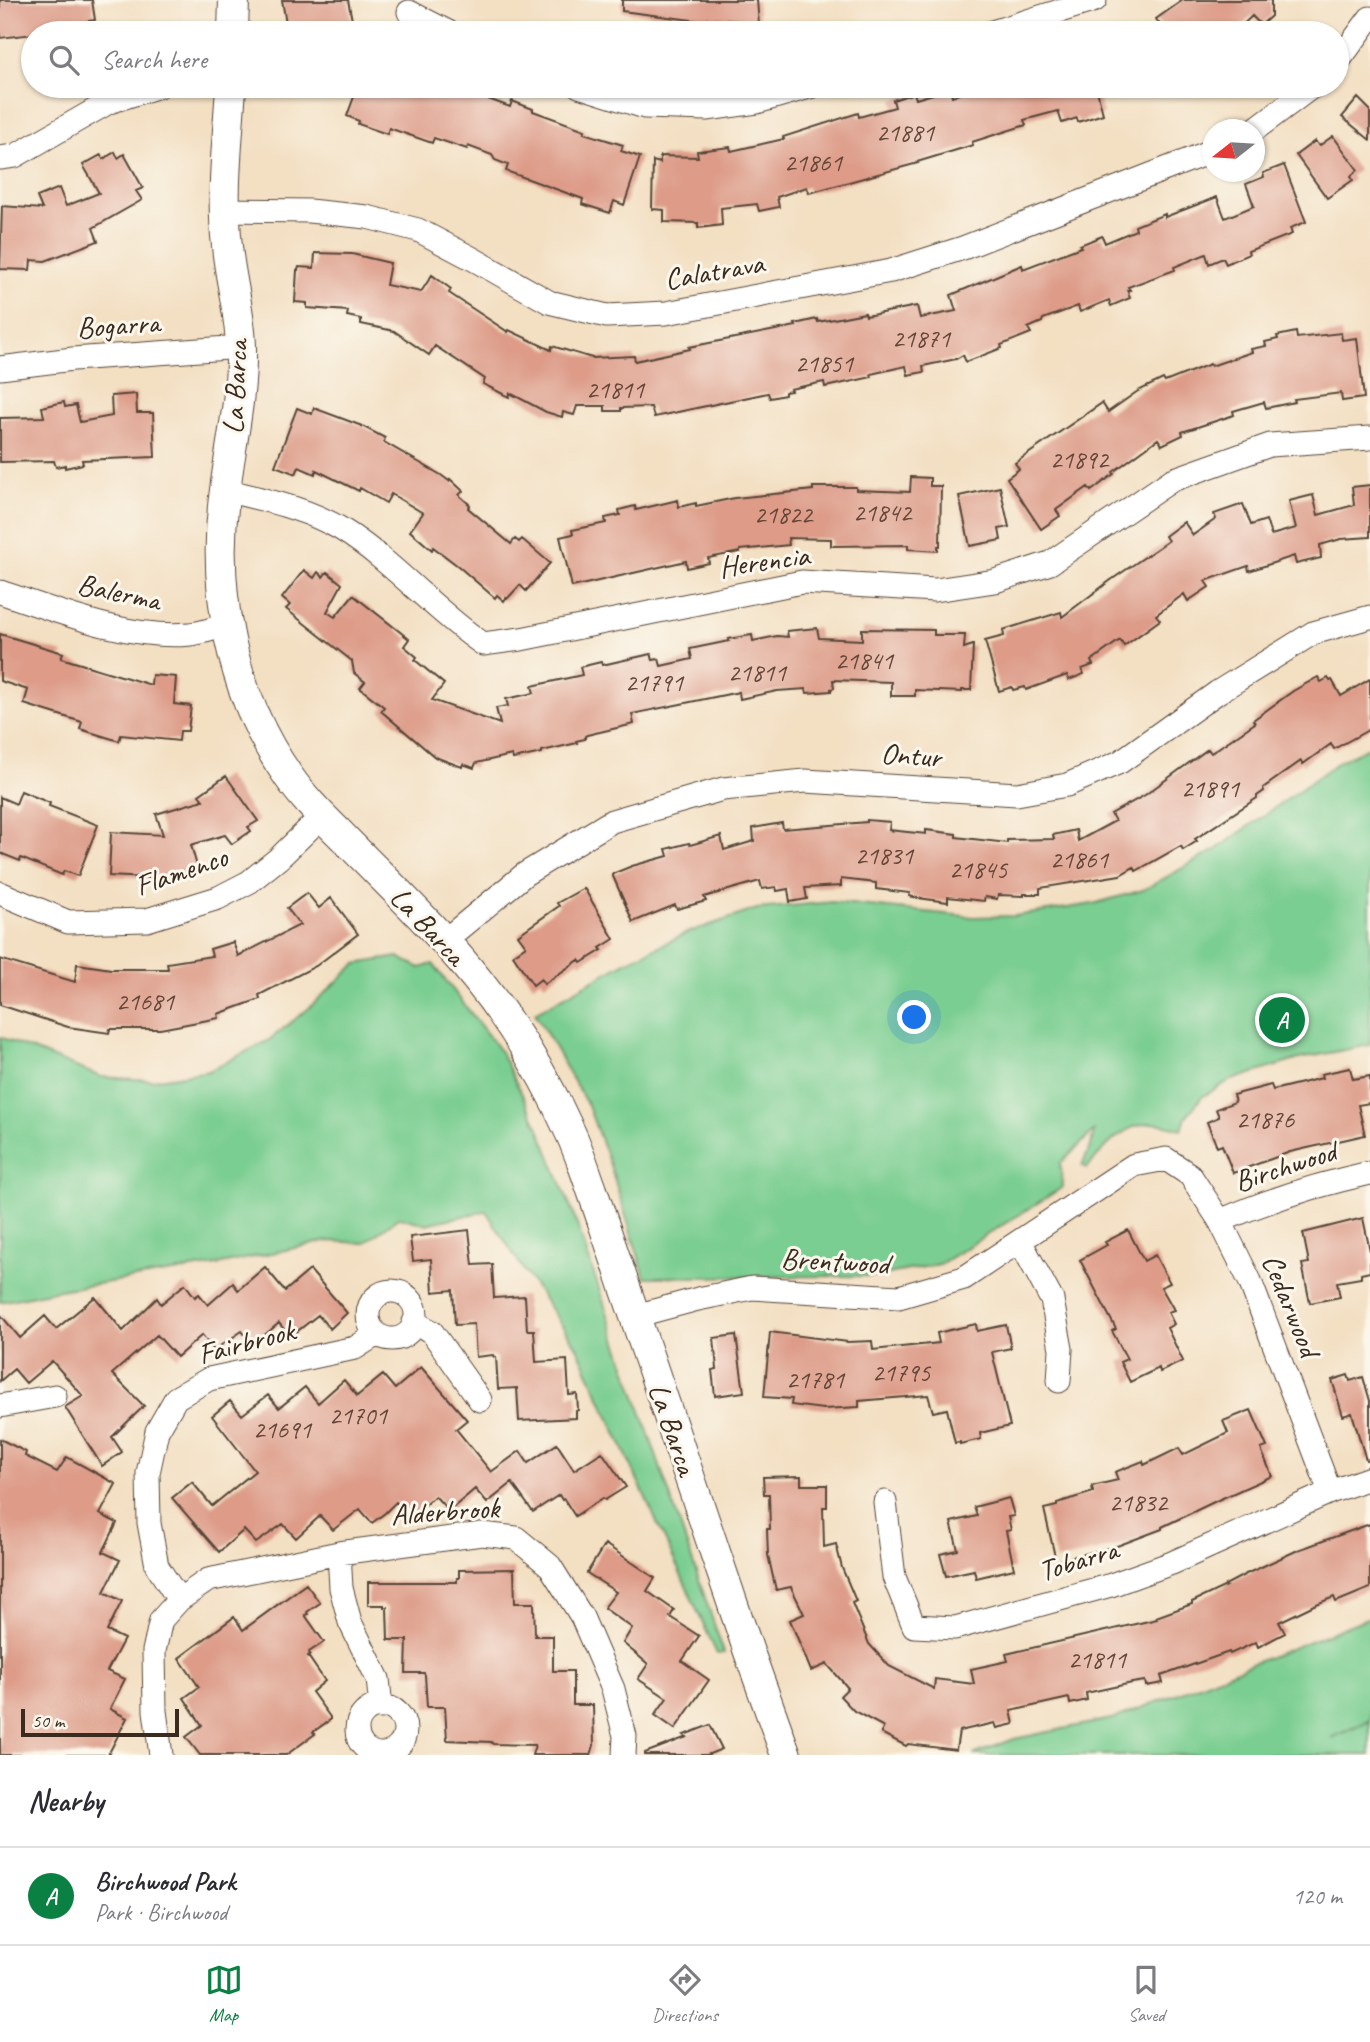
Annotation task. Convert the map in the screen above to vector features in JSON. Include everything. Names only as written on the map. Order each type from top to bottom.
[{"type":"street","points":[[233,21],[234,0]]},
{"type":"street","points":[[1028,21],[1095,0]]},
{"type":"street","points":[[410,12],[427,21]]},
{"type":"street","points":[[1349,46],[1370,18]]},
{"type":"street","points":[[0,158],[15,156],[109,102],[122,98]]},
{"type":"street","name":"La Barca","points":[[230,98],[224,210],[242,347],[235,434],[221,528],[220,580],[234,659],[243,687],[265,738],[290,778],[322,816],[467,966],[520,1037],[548,1087],[572,1135],[786,1755]]},
{"type":"street","points":[[617,98],[645,107],[707,109],[771,98]]},
{"type":"street","points":[[1265,122],[1297,98]]},
{"type":"street","name":"Calatrava","points":[[224,210],[309,211],[367,217],[418,230],[549,302],[607,316],[666,313],[891,271],[963,248],[1202,155]]},
{"type":"street","name":"Bogarra","points":[[0,368],[73,359],[242,347]]},
{"type":"street","name":"Herencia","points":[[225,490],[314,515],[339,528],[366,545],[457,626],[483,644],[521,639],[802,582],[935,590],[995,581],[1051,564],[1172,480],[1270,445],[1370,438]]},
{"type":"street","name":"Balerma","points":[[0,592],[134,632],[192,635],[227,625]]},
{"type":"street","name":"Ontur","points":[[444,941],[525,874],[612,821],[723,789],[805,781],[1017,794],[1067,785],[1120,762],[1218,692],[1313,633],[1370,617]]},
{"type":"street","name":"Flamenco","points":[[0,893],[68,922],[147,920],[218,898],[249,881],[279,858],[322,816]]},
{"type":"street","name":"Brentwood","points":[[635,1316],[752,1288],[899,1297],[964,1278],[1134,1165],[1166,1159]]},
{"type":"street","name":"Cedarwood","points":[[1166,1159],[1190,1175],[1220,1221],[1250,1281],[1330,1492]]},
{"type":"street","name":"Birchwood","points":[[1220,1221],[1262,1202],[1327,1182],[1370,1173]]},
{"type":"street","points":[[1020,1241],[1052,1300],[1061,1349],[1059,1381]]},
{"type":"street","points":[[377,1334],[368,1314],[372,1300],[384,1292],[392,1291],[406,1296],[414,1308],[414,1322],[432,1332],[480,1400]]},
{"type":"street","name":"Fairbrook","points":[[179,1600],[158,1566],[149,1524],[148,1474],[157,1432],[176,1398],[209,1379],[355,1348],[377,1334],[398,1337],[411,1329],[414,1322]]},
{"type":"street","points":[[0,1406],[55,1396]]},
{"type":"street","name":"Tobarra","points":[[885,1503],[894,1577],[914,1626],[955,1628],[1111,1585],[1172,1563],[1330,1492],[1370,1478]]},
{"type":"street","name":"Alderbrook","points":[[179,1600],[208,1580],[339,1553],[482,1534],[516,1538],[550,1566],[582,1617],[613,1689],[625,1736],[624,1755]]},
{"type":"street","points":[[339,1553],[341,1588],[350,1622],[378,1679],[381,1707]]},
{"type":"street","points":[[161,1755],[155,1711],[155,1651],[161,1620],[179,1600]]},
{"type":"street","points":[[389,1708],[400,1717],[405,1750],[380,1754],[362,1744],[358,1737],[358,1723],[367,1711],[389,1708]]},
{"type":"green space","points":[[1370,746],[1370,1045],[1299,1059],[1229,1081],[1202,1097],[1186,1117],[1182,1129],[1153,1123],[1139,1125],[1114,1140],[1087,1168],[1082,1166],[1094,1131],[1060,1164],[1063,1187],[940,1264],[878,1276],[645,1277],[610,1165],[588,1106],[535,1013],[626,962],[687,933],[757,909],[832,902],[973,917],[1015,916],[1093,904],[1143,890],[1217,849],[1340,761]]},
{"type":"green space","points":[[398,957],[420,968],[433,964],[500,1051],[538,1126],[573,1213],[724,1653],[717,1654],[577,1347],[486,1211],[426,1224],[399,1217],[365,1243],[327,1241],[217,1265],[0,1302],[0,1037],[101,1077],[152,1080],[209,1071],[269,1040],[308,1009],[356,964]]},
{"type":"green space","points":[[1370,1617],[1370,1720],[1331,1738],[1370,1721],[1370,1755],[973,1755],[1014,1739],[1116,1718]]},
{"type":"building","points":[[0,0],[92,0],[95,20],[21,21],[21,36],[0,38]]},
{"type":"building","points":[[282,0],[348,0],[352,21],[286,21]]},
{"type":"building","points":[[622,0],[757,0],[759,21],[699,21],[622,11]]},
{"type":"building","points":[[1183,0],[1271,0],[1271,16],[1265,21],[1257,21],[1252,16],[1247,21],[1156,19]]},
{"type":"building","points":[[354,98],[485,98],[510,107],[512,101],[585,130],[584,133],[623,145],[621,151],[640,157],[624,205],[614,201],[610,213],[582,204],[583,199],[506,171],[508,165],[495,160],[492,155],[468,146],[467,149],[434,138],[432,143],[389,128],[387,134],[358,124],[359,121],[347,116]]},
{"type":"building","points":[[899,98],[1099,98],[1103,114],[1078,122],[1077,118],[1062,123],[1058,111],[1024,120],[1026,125],[918,163],[809,193],[807,187],[777,197],[779,207],[759,211],[757,204],[721,208],[722,225],[698,228],[698,223],[664,222],[664,210],[652,209],[653,161],[660,163],[660,156],[698,157],[697,151],[730,147],[731,151],[784,139],[783,137],[858,113],[859,117],[895,107],[893,100]]},
{"type":"building","points":[[1358,98],[1370,110],[1370,140],[1342,117]]},
{"type":"building","points":[[1333,136],[1358,170],[1351,176],[1353,180],[1327,198],[1296,155],[1315,141],[1319,146]]},
{"type":"building","points":[[115,152],[118,158],[124,154],[143,188],[136,191],[142,200],[93,228],[98,241],[45,261],[31,260],[30,270],[0,269],[2,206],[42,209],[37,197],[59,188],[66,206],[99,193],[83,165],[101,155],[103,159]]},
{"type":"building","points":[[1284,165],[1306,222],[1290,228],[1292,234],[1248,251],[1249,254],[1226,264],[1223,258],[1209,264],[1206,254],[1174,267],[1175,270],[1128,287],[1130,298],[1111,306],[1109,300],[1080,312],[1078,306],[1043,319],[1028,328],[1031,333],[966,362],[963,355],[923,366],[924,372],[908,375],[906,366],[871,374],[872,377],[825,387],[824,382],[790,389],[785,395],[770,398],[768,393],[654,417],[651,407],[605,411],[605,406],[577,406],[574,415],[563,412],[562,417],[546,412],[510,393],[509,397],[483,384],[485,379],[435,346],[429,355],[394,331],[361,324],[361,319],[347,316],[348,311],[307,308],[307,303],[295,302],[297,270],[299,267],[314,268],[315,253],[352,254],[390,263],[386,285],[421,292],[432,275],[451,289],[449,293],[508,332],[509,330],[551,350],[552,346],[592,358],[634,356],[635,361],[817,319],[818,322],[865,313],[866,316],[917,306],[920,318],[956,311],[951,295],[1022,265],[1023,269],[1081,247],[1080,245],[1102,236],[1105,243],[1136,230],[1135,226],[1217,197],[1225,218],[1254,206],[1246,184],[1265,182],[1265,172]]},
{"type":"building","points":[[1296,332],[1297,338],[1341,333],[1342,340],[1357,338],[1364,398],[1342,401],[1341,393],[1294,399],[1295,402],[1266,408],[1264,402],[1233,411],[1234,415],[1182,432],[1183,435],[1162,445],[1158,439],[1091,491],[1088,487],[1056,510],[1060,516],[1041,529],[1007,478],[1019,469],[1015,463],[1102,403],[1108,412],[1138,391],[1163,379],[1165,382],[1210,364],[1211,366],[1252,352],[1251,349],[1266,346],[1265,342],[1278,339],[1277,336]]},
{"type":"building","points":[[136,394],[137,413],[153,413],[155,457],[82,460],[83,464],[65,468],[65,465],[56,467],[54,461],[0,462],[0,418],[44,417],[42,407],[64,402],[65,407],[76,405],[80,422],[112,416],[111,396]]},
{"type":"building","points":[[297,408],[312,414],[314,408],[362,426],[385,438],[384,442],[449,481],[450,479],[463,491],[459,495],[470,505],[468,508],[511,544],[515,539],[519,542],[522,539],[550,563],[526,591],[520,585],[504,601],[497,595],[495,598],[458,566],[433,547],[432,550],[410,531],[423,513],[391,494],[386,503],[360,488],[359,491],[316,470],[315,474],[299,467],[296,474],[275,466]]},
{"type":"building","points":[[911,477],[930,478],[930,486],[941,486],[938,551],[908,549],[908,545],[831,546],[831,539],[788,538],[789,545],[740,550],[708,558],[709,563],[687,568],[686,561],[572,587],[560,537],[573,534],[572,530],[606,523],[605,518],[620,515],[619,510],[635,506],[636,510],[678,500],[679,507],[696,503],[696,506],[735,498],[813,490],[813,487],[856,487],[856,490],[910,492]]},
{"type":"building","points":[[1370,485],[1370,537],[1341,539],[1320,545],[1321,558],[1296,564],[1294,556],[1249,571],[1248,566],[1205,581],[1209,587],[1188,601],[1184,594],[1156,615],[1160,620],[1124,646],[1120,640],[1091,661],[1093,665],[1082,669],[1084,674],[1069,680],[1067,675],[1026,690],[1025,687],[1013,690],[1012,687],[999,691],[985,641],[1004,636],[1003,630],[1061,612],[1062,617],[1168,541],[1165,536],[1184,522],[1193,535],[1216,519],[1214,514],[1243,504],[1251,525],[1266,520],[1271,535],[1296,528],[1289,501],[1313,495],[1318,515],[1354,505],[1352,487]]},
{"type":"building","points":[[1000,487],[1009,527],[999,529],[1001,540],[970,546],[959,496]]},
{"type":"building","points":[[304,570],[314,578],[318,572],[323,577],[327,572],[342,584],[327,612],[335,617],[353,595],[409,639],[404,646],[417,657],[415,660],[444,684],[432,700],[500,724],[496,708],[508,706],[506,699],[534,693],[532,686],[582,675],[580,667],[651,654],[653,660],[659,659],[661,666],[692,659],[690,649],[729,641],[728,639],[752,635],[753,641],[777,636],[788,637],[787,631],[817,628],[819,638],[862,640],[862,629],[934,630],[934,635],[965,635],[964,648],[973,645],[971,690],[915,690],[915,696],[891,696],[891,682],[833,680],[834,688],[831,691],[777,691],[740,699],[739,692],[632,714],[634,724],[587,735],[585,739],[576,741],[577,743],[542,753],[513,759],[512,755],[476,763],[474,768],[463,764],[462,767],[435,757],[381,711],[384,707],[360,688],[365,682],[354,673],[352,661],[286,609],[290,605],[282,598]]},
{"type":"building","points":[[0,634],[63,653],[61,658],[151,685],[152,675],[176,677],[174,704],[191,706],[188,731],[180,731],[179,741],[121,735],[119,741],[80,729],[82,722],[24,704],[28,690],[0,681]]},
{"type":"building","points":[[1318,677],[1321,682],[1328,678],[1332,680],[1341,696],[1370,679],[1370,729],[1334,749],[1331,744],[1303,764],[1301,761],[1263,788],[1264,791],[1257,798],[1195,839],[1197,841],[1183,850],[1181,846],[1136,871],[1134,867],[1120,875],[1040,888],[1040,894],[998,895],[997,899],[985,897],[984,901],[948,897],[948,902],[909,896],[910,893],[876,889],[876,883],[841,879],[841,886],[805,888],[807,899],[790,902],[788,889],[762,889],[760,881],[704,897],[706,901],[677,909],[675,905],[633,922],[612,874],[668,856],[666,849],[689,843],[690,845],[721,836],[724,850],[754,841],[753,828],[782,823],[783,829],[867,820],[890,822],[889,830],[926,834],[926,830],[956,834],[956,837],[1007,843],[1007,840],[1054,839],[1053,835],[1076,830],[1078,841],[1115,821],[1111,814],[1145,795],[1208,749],[1211,753],[1255,723],[1253,720],[1293,691]]},
{"type":"building","points":[[226,776],[258,821],[248,827],[251,831],[232,844],[225,835],[191,845],[198,870],[166,879],[109,876],[111,832],[163,835],[156,814],[203,800],[199,795]]},
{"type":"building","points":[[21,791],[50,803],[49,806],[98,825],[78,876],[64,871],[62,875],[21,858],[20,861],[0,853],[0,797],[16,804]]},
{"type":"building","points":[[584,888],[614,939],[581,963],[579,960],[544,984],[541,979],[533,985],[513,955],[526,946],[518,935],[559,906],[557,903]]},
{"type":"building","points":[[307,893],[319,908],[331,898],[358,934],[316,966],[259,995],[260,999],[218,1014],[219,1018],[160,1029],[110,1029],[109,1033],[68,1027],[0,1005],[0,959],[75,982],[77,964],[111,969],[168,969],[167,963],[212,956],[210,949],[233,942],[238,956],[300,925],[287,908]]},
{"type":"building","points":[[1350,1068],[1353,1079],[1370,1076],[1370,1103],[1358,1105],[1365,1135],[1290,1152],[1233,1173],[1222,1145],[1217,1147],[1207,1122],[1219,1117],[1216,1109],[1235,1102],[1233,1095],[1271,1085],[1273,1090],[1322,1078],[1321,1074]]},
{"type":"building","points":[[1363,1218],[1370,1251],[1370,1272],[1361,1274],[1361,1278],[1337,1282],[1340,1297],[1310,1303],[1302,1264],[1309,1263],[1303,1233]]},
{"type":"building","points":[[469,1230],[473,1265],[492,1264],[494,1298],[525,1296],[527,1330],[534,1330],[536,1362],[567,1360],[569,1395],[577,1394],[576,1418],[519,1421],[517,1388],[498,1389],[496,1357],[476,1357],[474,1324],[455,1325],[453,1290],[433,1292],[431,1259],[413,1261],[410,1237]]},
{"type":"building","points":[[1128,1230],[1144,1261],[1155,1255],[1170,1283],[1161,1287],[1174,1310],[1168,1312],[1174,1324],[1167,1328],[1183,1361],[1160,1372],[1159,1368],[1130,1382],[1120,1362],[1127,1359],[1112,1331],[1116,1329],[1080,1260]]},
{"type":"building","points":[[265,1267],[285,1291],[310,1270],[347,1313],[330,1329],[318,1315],[290,1337],[279,1323],[253,1345],[242,1331],[214,1350],[202,1335],[177,1357],[157,1335],[112,1374],[144,1406],[112,1437],[122,1452],[102,1466],[65,1407],[83,1396],[52,1361],[26,1383],[14,1369],[0,1381],[0,1314],[20,1338],[45,1316],[56,1329],[95,1297],[123,1331],[157,1298],[161,1304],[185,1284],[195,1297],[199,1294],[208,1305],[233,1283],[238,1290]]},
{"type":"building","points":[[976,1324],[977,1331],[1006,1325],[1011,1348],[992,1352],[1010,1426],[980,1433],[981,1439],[955,1443],[947,1409],[933,1412],[928,1395],[859,1401],[859,1407],[823,1409],[791,1405],[792,1399],[764,1397],[770,1332],[848,1342],[872,1341],[873,1350],[939,1343],[937,1333]]},
{"type":"building","points":[[736,1335],[744,1392],[715,1396],[712,1370],[717,1369],[714,1338]]},
{"type":"building","points":[[421,1367],[467,1420],[456,1429],[491,1472],[520,1451],[528,1463],[557,1444],[574,1470],[602,1452],[626,1487],[575,1516],[559,1495],[533,1512],[512,1483],[487,1503],[475,1489],[449,1511],[435,1496],[410,1518],[396,1502],[372,1523],[360,1509],[333,1530],[320,1516],[296,1538],[283,1524],[256,1543],[244,1530],[219,1552],[172,1498],[192,1482],[212,1506],[255,1471],[212,1416],[230,1401],[242,1415],[268,1395],[279,1408],[305,1387],[318,1403],[344,1380],[357,1396],[383,1375],[395,1389]]},
{"type":"building","points":[[1348,1375],[1350,1381],[1363,1377],[1370,1401],[1370,1459],[1366,1460],[1352,1413],[1343,1416],[1332,1380]]},
{"type":"building","points":[[1251,1410],[1267,1447],[1261,1449],[1272,1476],[1162,1529],[1117,1546],[1056,1561],[1044,1509],[1093,1492],[1092,1486],[1118,1480],[1115,1472],[1143,1461],[1144,1465],[1179,1448],[1183,1455],[1228,1433],[1223,1421]]},
{"type":"building","points":[[0,1439],[26,1452],[25,1456],[57,1472],[67,1457],[116,1484],[100,1514],[117,1523],[103,1552],[120,1560],[104,1592],[122,1601],[107,1631],[124,1639],[107,1671],[125,1679],[110,1709],[127,1718],[108,1755],[0,1755]]},
{"type":"building","points":[[801,1476],[801,1485],[827,1485],[827,1507],[823,1507],[824,1547],[836,1544],[842,1568],[856,1601],[852,1603],[869,1644],[889,1666],[934,1689],[935,1679],[974,1684],[971,1669],[1008,1661],[1006,1654],[1157,1619],[1156,1617],[1192,1604],[1246,1574],[1298,1550],[1370,1524],[1370,1588],[1336,1602],[1334,1597],[1314,1605],[1279,1622],[1285,1633],[1258,1647],[1256,1642],[1230,1654],[1229,1652],[1161,1676],[1163,1683],[1146,1686],[1145,1681],[1132,1683],[1086,1693],[1087,1700],[1070,1704],[1069,1698],[1011,1711],[1014,1724],[997,1728],[995,1723],[959,1731],[956,1750],[908,1744],[906,1746],[881,1733],[884,1727],[854,1711],[840,1696],[848,1688],[827,1664],[811,1671],[790,1620],[804,1614],[791,1587],[776,1590],[768,1555],[769,1494],[764,1494],[763,1477]]},
{"type":"building","points":[[1009,1498],[1014,1516],[1008,1517],[1011,1530],[1006,1531],[1014,1569],[976,1578],[974,1570],[946,1576],[940,1554],[958,1550],[951,1522],[977,1516],[974,1507]]},
{"type":"building","points":[[605,1544],[655,1578],[647,1591],[674,1610],[670,1617],[699,1636],[682,1661],[709,1680],[675,1729],[655,1715],[667,1698],[638,1679],[648,1664],[623,1643],[632,1628],[604,1608],[616,1592],[587,1573]]},
{"type":"building","points":[[514,1569],[515,1603],[534,1603],[535,1636],[553,1636],[553,1671],[573,1671],[573,1705],[593,1705],[594,1745],[591,1755],[532,1755],[535,1745],[447,1740],[445,1707],[427,1707],[424,1673],[406,1673],[407,1640],[388,1640],[387,1607],[368,1605],[368,1582],[457,1582],[459,1570]]},
{"type":"building","points":[[306,1584],[320,1603],[305,1615],[324,1642],[309,1652],[308,1656],[325,1681],[312,1692],[330,1720],[286,1755],[200,1755],[186,1737],[202,1725],[184,1698],[199,1687],[179,1658],[234,1617],[243,1630]]},
{"type":"building","points":[[710,1725],[722,1749],[707,1755],[645,1755],[687,1737],[684,1735]]},
{"type":"place","name":"Birchwood Park","points":[[1282,1020]]}]
